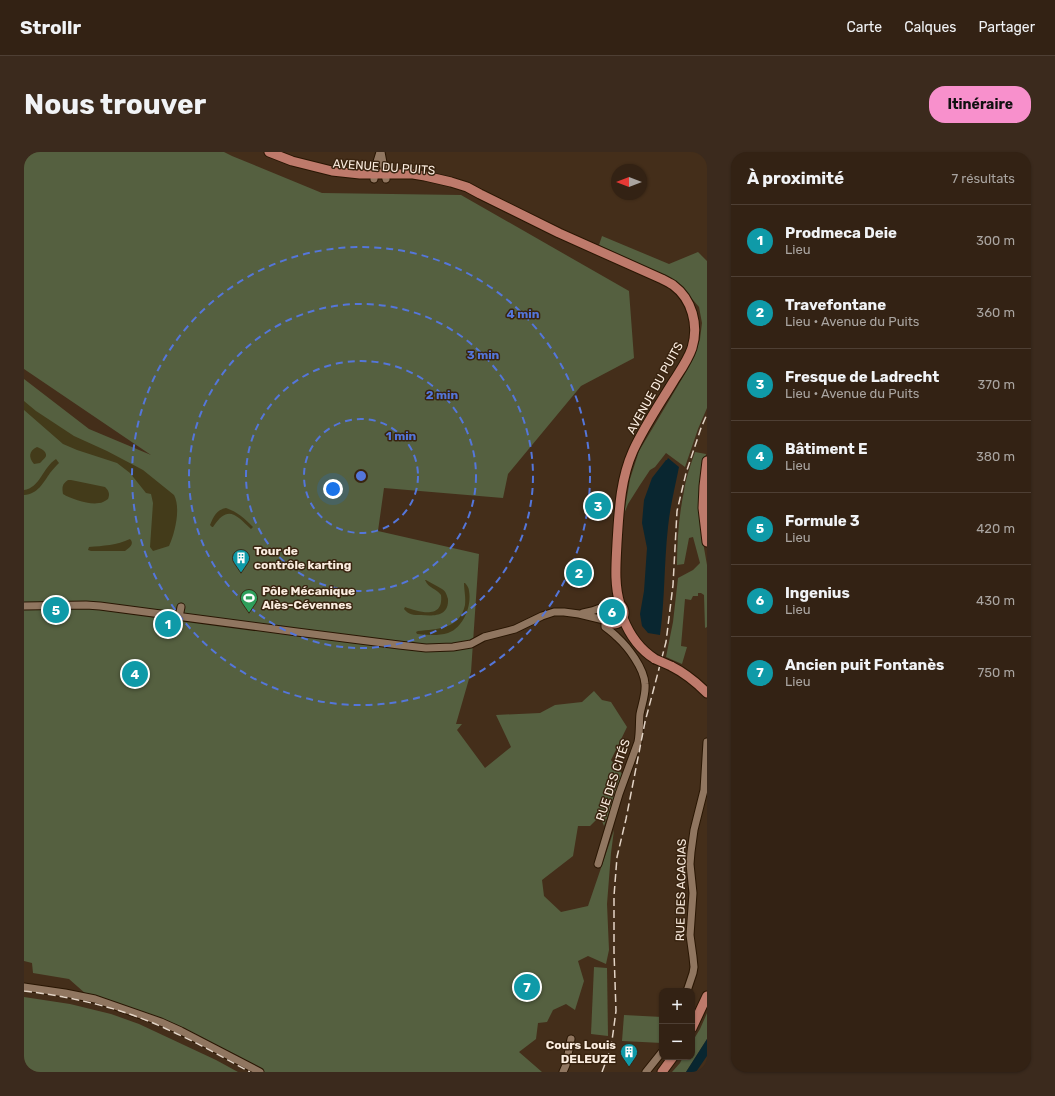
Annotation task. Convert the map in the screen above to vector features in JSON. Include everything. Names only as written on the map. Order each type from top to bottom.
[{"type":"main road","name":"AVENUE DU PUITS","points":[[266,152],[291,165],[321,174],[344,177],[386,176],[436,182],[480,194],[559,233],[672,285],[687,300],[695,322],[695,335],[692,349],[636,445],[624,480],[621,498],[615,576],[620,604]]},
{"type":"main road","name":"AVENUE DU PUITS","points":[[269,152],[299,163],[332,171],[374,176]]},
{"type":"main road","points":[[707,461],[703,508],[707,542]]},
{"type":"main road","name":"AVENUE DU PUITS","points":[[605,605],[615,576]]},
{"type":"main road","points":[[635,641],[623,618],[624,610],[620,604],[614,601],[605,605],[602,617],[620,628],[646,653],[690,678],[707,694]]},
{"type":"main road","points":[[608,622],[618,623],[623,618]]},
{"type":"main road","points":[[694,1024],[707,996]]},
{"type":"main road","points":[[662,1072],[671,1060]]},
{"type":"street","points":[[374,176],[380,152]]},
{"type":"street","points":[[380,152],[386,176]]},
{"type":"street","points":[[24,606],[92,605],[399,645],[439,648],[457,647],[471,644],[487,636],[515,629],[545,614],[554,612],[579,614],[608,622]]},
{"type":"street","points":[[579,614],[592,612],[605,605]]},
{"type":"street","points":[[179,617],[181,607]]},
{"type":"street","name":"RUE DES CITÉS","points":[[598,864],[619,794],[638,742],[640,733],[640,714],[645,690],[644,678],[640,667],[617,637],[605,627],[608,622]]},
{"type":"street","name":"RUE DES ACACIAS","points":[[688,988],[694,967],[690,935],[693,899],[690,864],[694,830],[704,790],[707,742]]},
{"type":"street","points":[[24,988],[65,993],[95,999],[161,1022],[260,1072]]},
{"type":"street","points":[[563,1072],[566,1065],[571,1039]]},
{"type":"street","points":[[646,1072],[659,1056]]},
{"type":"green space","points":[[24,152],[224,152],[322,193],[461,195],[629,291],[634,358],[581,386],[508,474],[503,498],[384,488],[378,531],[479,554],[471,672],[456,724],[462,724],[457,730],[485,768],[511,747],[496,715],[540,713],[555,705],[582,702],[594,691],[602,700],[611,702],[627,727],[611,760],[623,775],[604,826],[600,816],[590,826],[578,826],[573,856],[542,880],[544,896],[561,912],[588,906],[614,830],[607,904],[609,950],[606,964],[588,956],[578,961],[584,981],[575,1010],[566,1004],[553,1010],[547,1022],[538,1023],[536,1039],[519,1052],[542,1072],[257,1072],[181,1031],[86,994],[69,979],[33,973],[32,963],[24,961],[24,379],[89,429],[151,455],[24,369]]},
{"type":"green space","points":[[602,236],[669,264],[698,252],[707,261],[707,408],[685,467],[666,453],[655,467],[650,470],[628,504],[624,514],[630,479],[639,451],[695,355],[700,339],[702,323],[699,307],[687,293],[669,277],[599,245]]},
{"type":"green space","points":[[695,452],[706,454],[700,486],[700,525],[707,565],[707,627],[705,628],[704,595],[698,593],[698,596],[693,596],[691,600],[685,599],[681,646],[687,647],[682,664],[666,657],[673,622],[678,578],[693,570],[700,563],[693,537],[689,538],[684,564],[677,565],[681,509],[686,481]]},
{"type":"green space","points":[[594,967],[607,968],[608,1036],[591,1034]]},
{"type":"green space","points":[[24,997],[70,1004],[111,1014],[139,1024],[238,1072],[24,1072]]},
{"type":"green space","points":[[707,1013],[707,1039],[695,1058],[695,1037]]},
{"type":"green space","points":[[624,1015],[659,1017],[659,1043],[622,1041]]},
{"type":"green space","points":[[682,1060],[694,1060],[686,1072],[672,1072]]},
{"type":"sand","points":[[24,401],[36,411],[74,436],[143,470],[174,495],[177,513],[175,528],[169,546],[153,551],[150,547],[153,503],[151,494],[146,493],[130,473],[117,463],[63,444],[24,410]]},
{"type":"sand","points":[[37,447],[44,451],[46,456],[40,463],[34,464],[30,454],[32,450]]},
{"type":"sand","points":[[56,459],[59,463],[40,487],[33,493],[24,495],[24,490],[34,485]]},
{"type":"sand","points":[[68,480],[105,487],[109,493],[108,499],[101,503],[90,503],[75,500],[66,496],[63,494],[63,488],[64,484]]},
{"type":"sand","points":[[226,508],[238,514],[253,527],[251,529],[236,516],[228,514],[218,520],[212,527],[210,525],[216,514],[220,510]]},
{"type":"sand","points":[[130,539],[132,544],[125,551],[88,550],[89,547],[105,546]]},
{"type":"sand","points":[[425,580],[444,591],[448,599],[448,605],[443,612],[435,615],[409,614],[404,609],[405,607],[423,612],[435,611],[439,608],[441,603],[441,595],[428,585]]},
{"type":"sand","points":[[464,583],[469,589],[470,597],[468,610],[458,626],[444,634],[417,634],[416,632],[418,631],[447,626],[458,619],[465,605]]},
{"type":"water","points":[[668,458],[679,467],[668,527],[660,635],[648,633],[642,626],[640,614],[644,591],[647,548],[642,523],[644,500],[652,478]]},
{"type":"water","points":[[707,1039],[707,1056],[696,1072],[686,1072]]},
{"type":"railway","points":[[602,1072],[611,1048],[616,1011],[614,896],[617,857],[645,722],[666,642],[673,585],[677,511],[686,473],[707,414]]},
{"type":"railway","points":[[24,991],[81,1000],[136,1016],[191,1040],[250,1072]]},
{"type":"place","name":"Fresque de Ladrecht","points":[[598,506]]},
{"type":"place","name":"Tour de contrôle karting","points":[[241,573]]},
{"type":"place","name":"Travefontane","points":[[579,573]]},
{"type":"place","name":"Formule 3","points":[[56,610]]},
{"type":"place","name":"Ingenius","points":[[612,612]]},
{"type":"place","name":"Pôle Mécanique Alès-Cévennes","points":[[249,613]]},
{"type":"place","name":"Prodmeca Deie","points":[[168,624]]},
{"type":"place","name":"Bâtiment E","points":[[135,674]]},
{"type":"place","name":"Ancien puit Fontanès","points":[[527,987]]},
{"type":"place","name":"Cours Louis DELEUZE","points":[[629,1067]]}]
